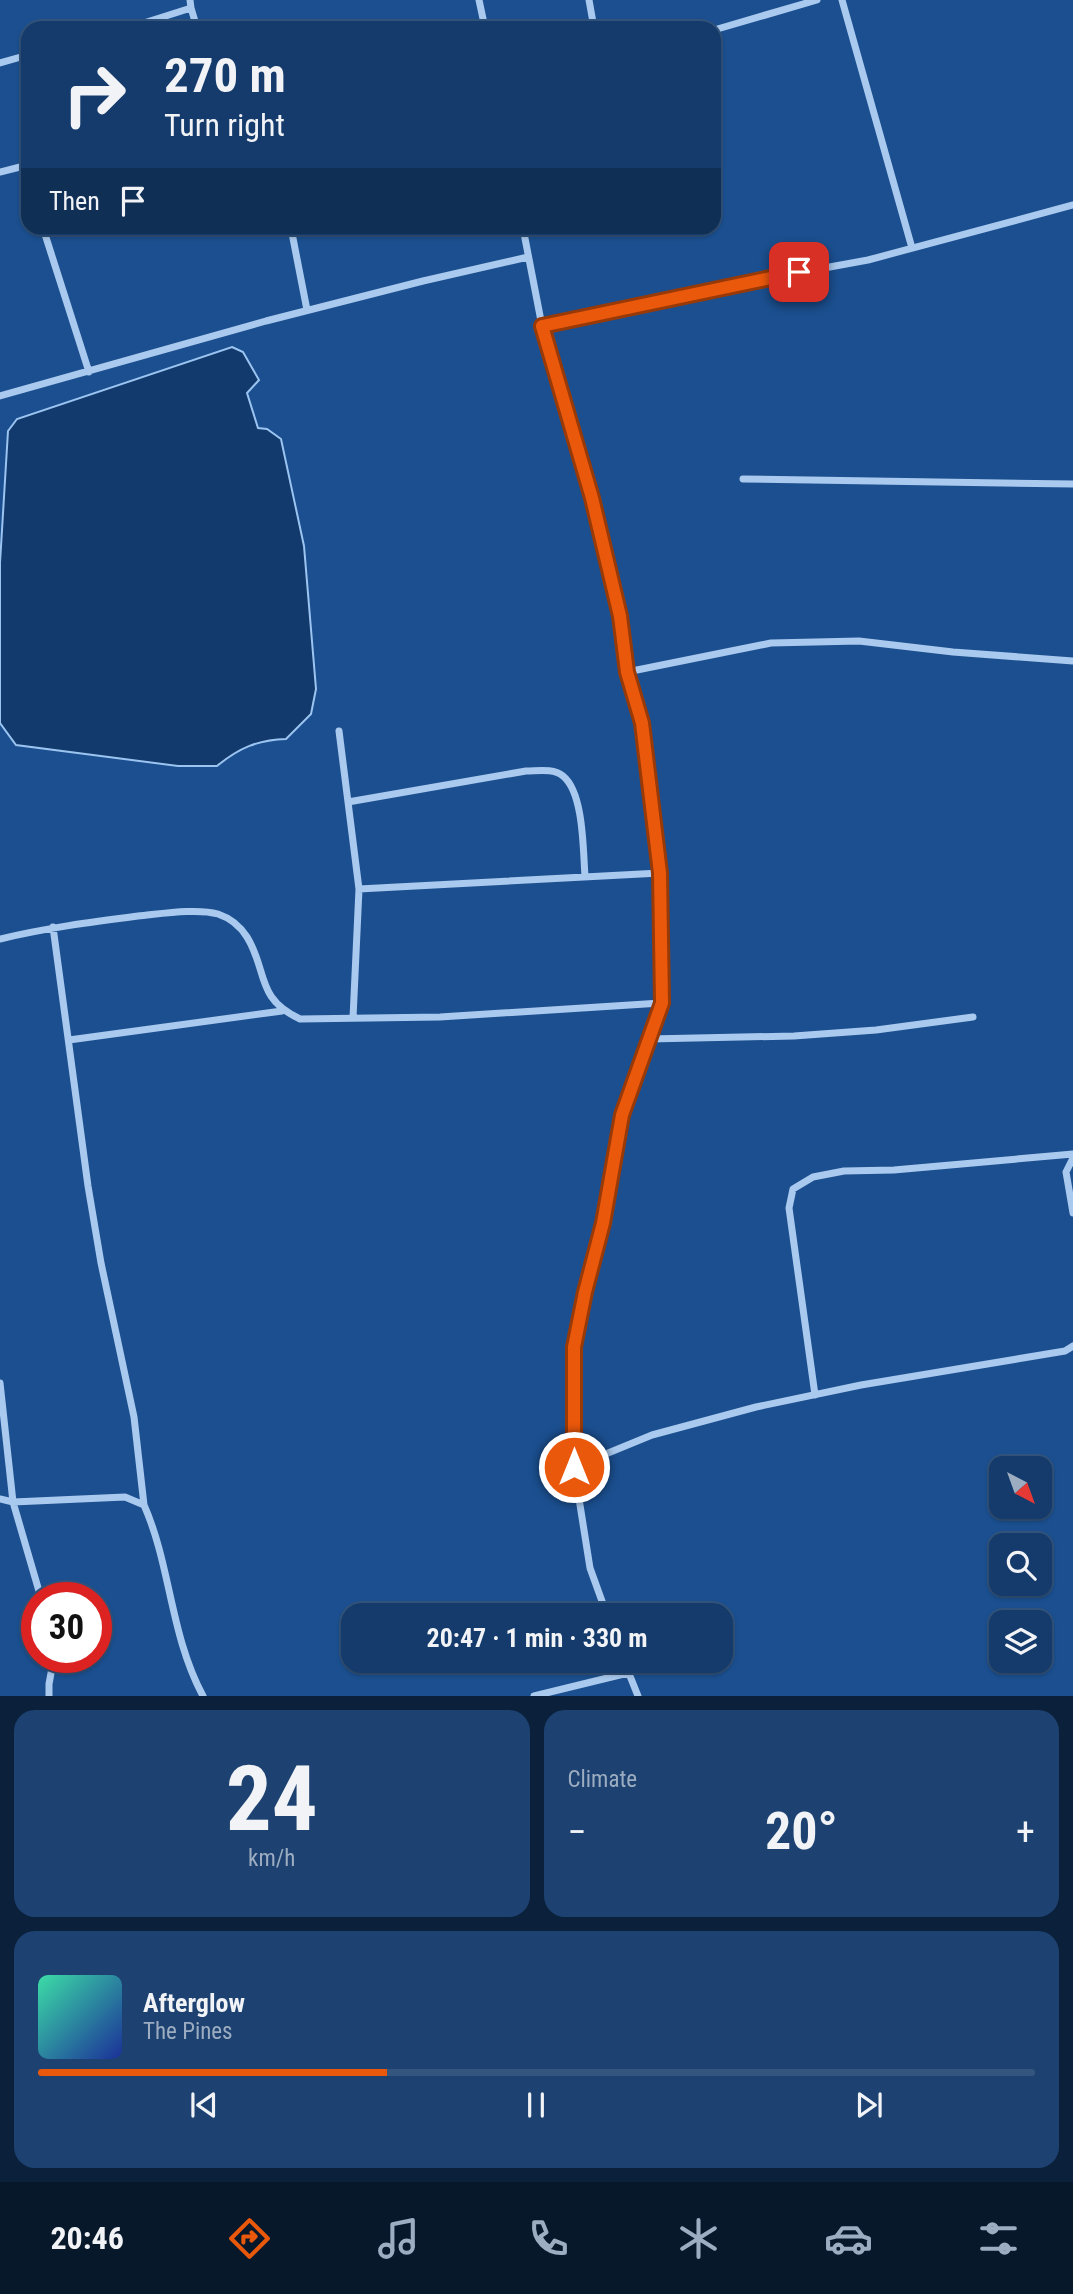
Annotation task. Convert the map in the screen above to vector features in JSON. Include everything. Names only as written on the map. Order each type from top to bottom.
[{"type":"street","points":[[479,0],[484,21]]},
{"type":"street","points":[[589,0],[593,21]]},
{"type":"street","points":[[721,28],[817,0]]},
{"type":"street","points":[[842,0],[912,248]]},
{"type":"street","points":[[146,21],[190,4],[195,21]]},
{"type":"street","points":[[0,63],[21,57]]},
{"type":"street","points":[[0,172],[21,167]]},
{"type":"street","points":[[542,326],[753,281],[868,260],[1073,205]]},
{"type":"street","points":[[45,235],[89,372]]},
{"type":"street","points":[[291,235],[307,310]]},
{"type":"street","points":[[524,235],[542,326],[592,498],[620,616],[627,672],[642,723],[660,873],[662,1003],[622,1115],[603,1223],[574,1347],[574,1467],[590,1568],[603,1603]]},
{"type":"street","points":[[0,396],[307,310],[528,257]]},
{"type":"street","points":[[743,479],[1073,484]]},
{"type":"street","points":[[627,672],[771,643],[859,641],[953,652],[1073,661]]},
{"type":"street","points":[[339,732],[359,889],[353,1018]]},
{"type":"street","points":[[348,802],[526,771],[548,770],[564,776],[575,794],[580,814],[585,876]]},
{"type":"street","points":[[359,889],[660,873]]},
{"type":"street","points":[[0,939],[53,927],[174,912],[217,914],[237,924],[248,939],[270,996],[282,1011],[300,1019],[440,1017],[662,1003]]},
{"type":"street","points":[[53,927],[101,1263],[134,1417],[144,1505],[153,1526],[184,1653],[203,1696]]},
{"type":"street","points":[[69,1040],[282,1011]]},
{"type":"street","points":[[649,1039],[794,1036],[876,1030],[973,1017]]},
{"type":"street","points":[[815,1395],[789,1208],[793,1189],[813,1177],[844,1171],[894,1170],[1073,1156],[1066,1172],[1073,1213]]},
{"type":"street","points":[[574,1467],[652,1435],[756,1408],[861,1385],[1065,1351],[1073,1346]]},
{"type":"street","points":[[0,1383],[13,1502],[36,1582]]},
{"type":"street","points":[[0,1499],[13,1502],[125,1497],[144,1505]]},
{"type":"street","points":[[50,1673],[48,1684],[50,1696]]},
{"type":"street","points":[[534,1696],[628,1673],[638,1696]]},
{"type":"water","points":[[232,347],[243,352],[259,380],[247,393],[258,428],[267,429],[281,439],[304,546],[316,689],[311,714],[286,739],[249,746],[217,766],[178,766],[16,745],[0,723],[0,563],[8,431],[17,419]]},
{"type":"route","points":[[574,1467],[574,1347],[603,1223],[622,1115],[662,1003],[660,873],[642,723],[627,672],[620,616],[592,498],[542,326],[799,272]]}]
